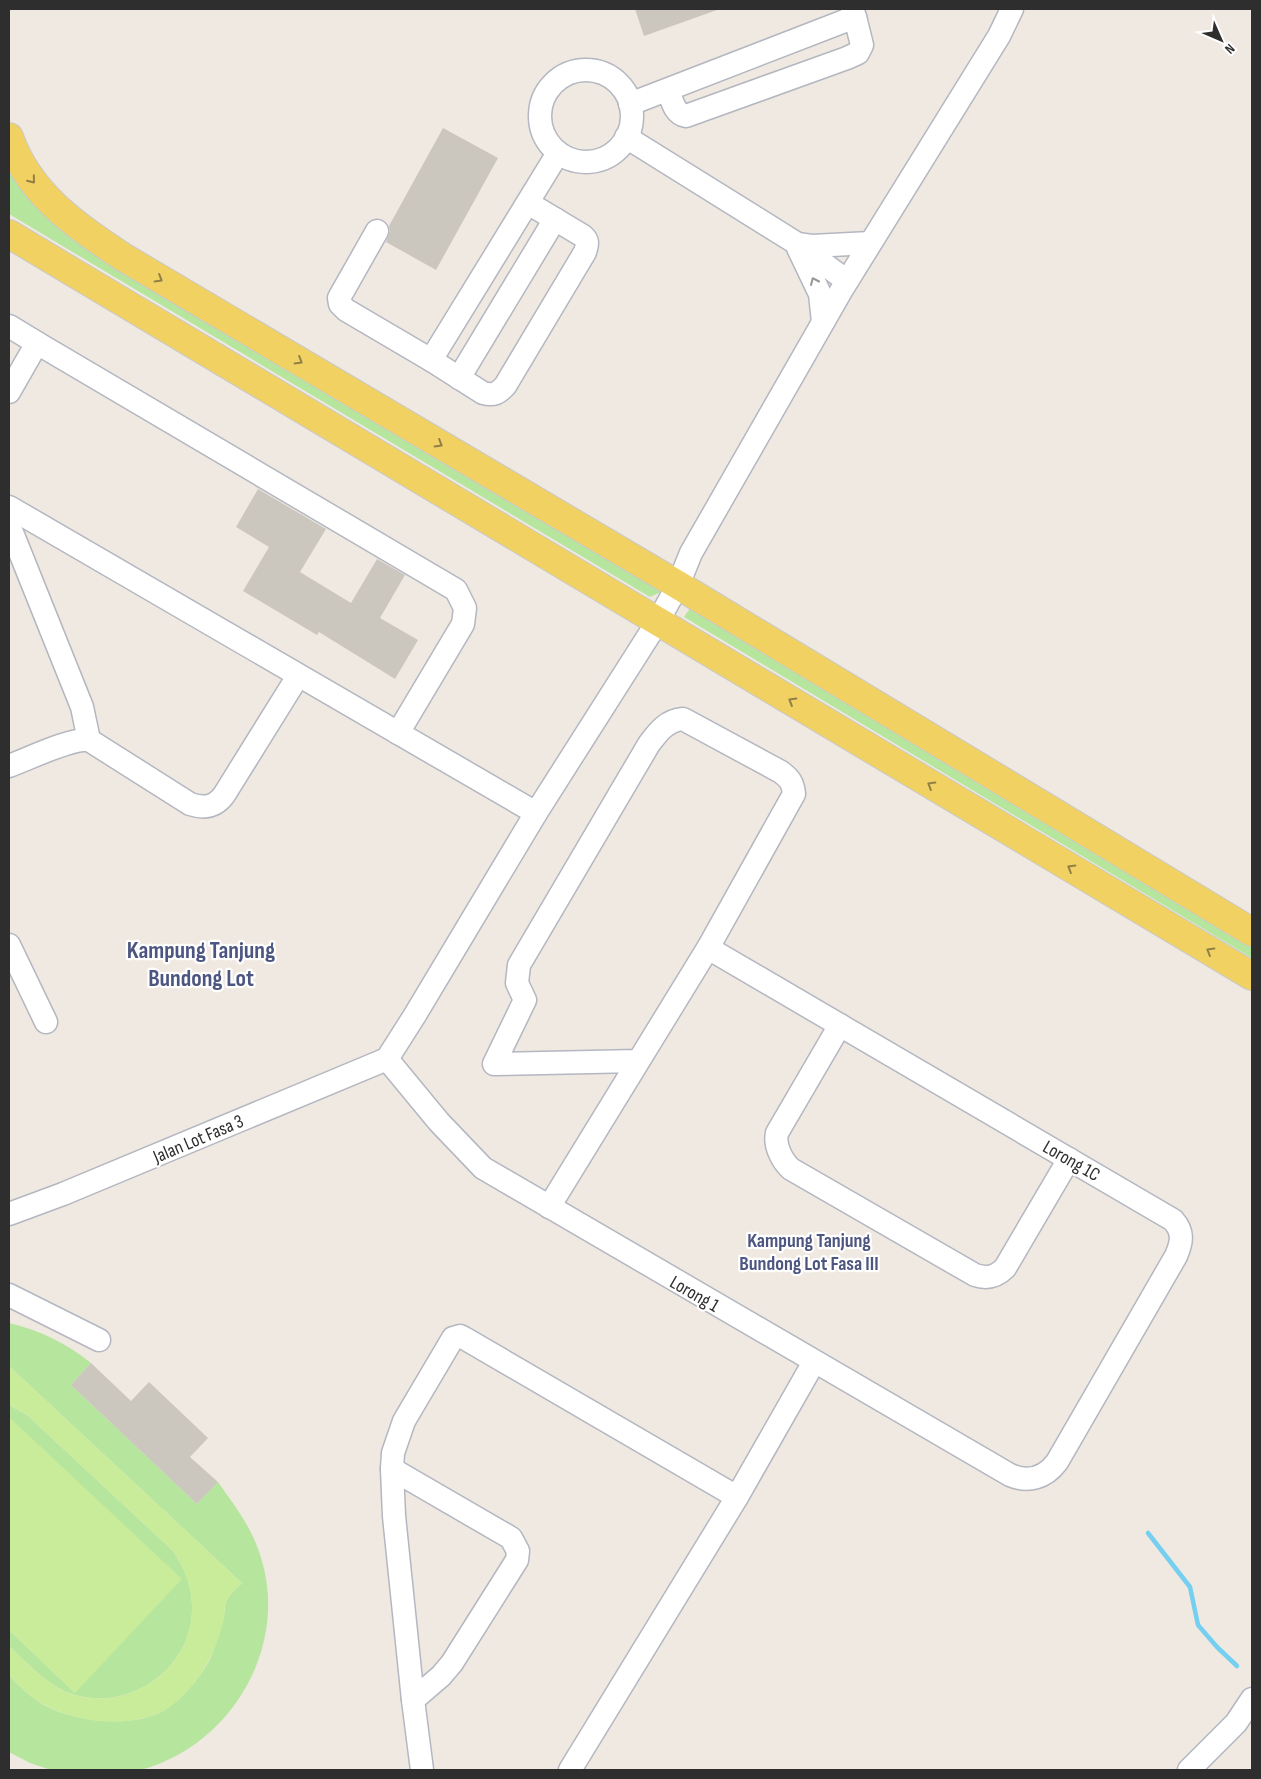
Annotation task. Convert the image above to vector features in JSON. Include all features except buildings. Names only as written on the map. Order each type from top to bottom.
[{"type":"main road","points":[[9,137],[26,173],[51,204],[86,232],[122,257],[678,585],[1252,932]]},
{"type":"main road","points":[[9,234],[1252,976]]},
{"type":"street","points":[[387,1059],[536,813],[658,621],[678,585],[691,553],[823,322],[999,36],[1012,9]]},
{"type":"street","points":[[630,104],[853,13],[862,45],[858,53],[848,58],[692,115],[679,114],[668,90]]},
{"type":"street","points":[[586,70],[610,76],[627,94],[630,104],[632,118],[626,137],[619,148],[608,157],[593,162],[579,162],[564,158],[546,141],[541,130],[541,105],[545,94],[562,76],[574,72],[586,70]]},
{"type":"street","points":[[626,137],[796,244],[847,281]]},
{"type":"street","points":[[431,360],[558,153]]},
{"type":"street","points":[[377,231],[339,298],[340,304],[346,310],[483,393],[491,395],[498,393],[505,386],[585,252],[587,243],[583,236],[528,203]]},
{"type":"street","points":[[459,378],[555,220]]},
{"type":"street","points":[[796,244],[812,246],[870,243]]},
{"type":"street","points":[[796,244],[820,294],[823,322]]},
{"type":"street","points":[[9,326],[456,590],[460,595],[464,608],[463,624],[398,733]]},
{"type":"street","points":[[9,392],[37,343]]},
{"type":"street","points":[[9,507],[536,813]]},
{"type":"street","points":[[9,526],[82,708],[89,740]]},
{"type":"street","points":[[9,766],[70,743],[89,740],[190,804],[210,807],[224,795],[298,676]]},
{"type":"street","points":[[549,1207],[708,948],[794,794],[790,780],[781,772],[683,719],[675,719],[662,728],[649,744],[519,965],[517,983],[525,1000],[494,1064],[638,1061]]},
{"type":"street","points":[[9,945],[46,1022]]},
{"type":"street","name":"Lorong 1C","points":[[708,948],[1173,1220],[1178,1226],[1182,1238],[1176,1256],[1057,1462],[1048,1472],[1038,1478]]},
{"type":"street","points":[[840,1025],[777,1133],[777,1145],[784,1160],[791,1169],[975,1275],[987,1278],[994,1277],[1005,1268],[1069,1159]]},
{"type":"street","name":"Lorong 1","points":[[387,1059],[439,1122],[483,1168],[1010,1475],[1023,1478],[1038,1478]]},
{"type":"street","name":"Jalan Lot Fasa 3","points":[[9,1214],[63,1194],[387,1059]]},
{"type":"street","points":[[9,1295],[99,1340]]},
{"type":"street","points":[[422,1770],[394,1516],[393,1453],[404,1421],[452,1340],[460,1336],[737,1497]]},
{"type":"street","points":[[570,1770],[737,1497],[814,1362]]},
{"type":"street","points":[[392,1469],[511,1538],[518,1551],[517,1560],[452,1663],[441,1676],[413,1700]]},
{"type":"street","points":[[1189,1770],[1236,1723],[1252,1699]]},
{"type":"green space","points":[[9,143],[35,190],[672,587],[650,597],[9,214]]},
{"type":"green space","points":[[695,601],[1252,935],[1252,958],[684,617]]},
{"type":"green space","points":[[9,1323],[31,1329],[52,1338],[72,1349],[91,1363],[71,1385],[197,1504],[218,1482],[249,1529],[262,1561],[268,1595],[266,1628],[258,1660],[244,1690],[225,1717],[200,1740],[172,1758],[140,1770],[51,1770],[30,1763],[9,1752],[9,1676],[39,1702],[71,1716],[104,1721],[121,1721],[137,1720],[152,1716],[165,1710],[178,1700],[202,1673],[216,1643],[227,1600],[242,1583],[9,1366]]},
{"type":"green space","points":[[9,1366],[242,1583],[226,1602],[224,1619],[218,1639],[201,1673],[179,1700],[165,1710],[133,1720],[115,1722],[96,1721],[61,1712],[45,1705],[28,1694],[9,1676],[9,1646],[46,1679],[72,1694],[94,1698],[116,1697],[136,1690],[155,1680],[171,1665],[183,1647],[190,1627],[192,1604],[186,1576],[173,1551],[27,1415],[9,1405]]},
{"type":"green space","points":[[9,1405],[27,1415],[173,1551],[184,1570],[192,1604],[190,1627],[183,1647],[171,1665],[155,1680],[136,1690],[116,1697],[94,1698],[72,1694],[46,1679],[9,1646],[9,1630],[75,1693],[9,1417]]},
{"type":"green space","points":[[9,1417],[182,1579],[75,1693],[9,1630]]},
{"type":"waterway","points":[[1148,1533],[1190,1587],[1198,1625],[1237,1666]]},
{"type":"district","name":"Kampung Tanjung Bundong Lot","points":[[201,964]]},
{"type":"district","name":"Kampung Tanjung Bundong Lot Fasa III","points":[[809,1252]]}]
